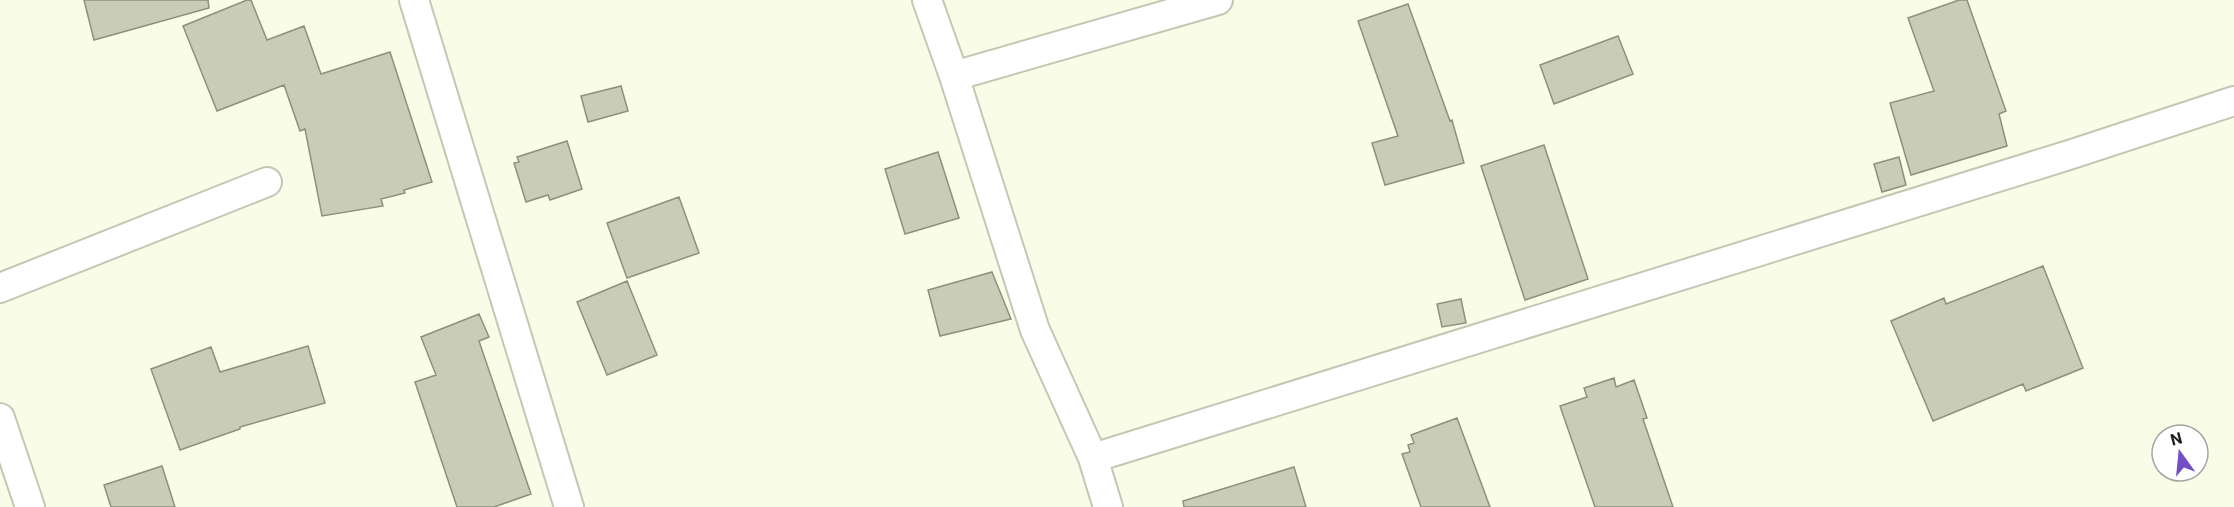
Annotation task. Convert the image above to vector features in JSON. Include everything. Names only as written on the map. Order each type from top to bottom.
[{"type":"street","points":[[414,0],[569,507]]},
{"type":"street","points":[[927,0],[954,76],[1035,330],[1093,458],[1108,507]]},
{"type":"street","points":[[954,76],[1218,0]]},
{"type":"street","points":[[1093,458],[2068,155],[2234,101]]},
{"type":"street","points":[[0,288],[267,182]]},
{"type":"street","points":[[0,418],[30,507]]},
{"type":"building","points":[[84,0],[208,0],[209,8],[94,40]]},
{"type":"building","points":[[251,0],[267,40],[304,26],[321,74],[390,52],[432,182],[404,190],[405,193],[381,199],[383,206],[322,216],[305,129],[300,131],[284,85],[217,111],[183,26]]},
{"type":"building","points":[[1959,0],[1967,0],[2006,111],[1999,114],[2007,146],[1911,175],[1890,103],[1934,91],[1908,18]]},
{"type":"building","points":[[1408,4],[1450,121],[1452,120],[1464,163],[1385,185],[1372,143],[1398,136],[1358,21]]},
{"type":"building","points":[[1618,36],[1633,74],[1554,104],[1540,65]]},
{"type":"building","points":[[621,86],[628,111],[588,122],[581,96]]},
{"type":"building","points":[[567,141],[582,189],[550,200],[548,195],[526,202],[514,163],[519,162],[517,157]]},
{"type":"building","points":[[1544,145],[1588,279],[1525,300],[1481,166]]},
{"type":"building","points":[[938,152],[959,218],[905,234],[885,169]]},
{"type":"building","points":[[1899,157],[1906,185],[1882,192],[1874,164]]},
{"type":"building","points":[[679,197],[699,253],[627,278],[607,223]]},
{"type":"building","points":[[2043,266],[2083,368],[2026,391],[2023,384],[1933,421],[1891,321],[1944,298],[1946,304]]},
{"type":"building","points":[[992,272],[1011,319],[940,336],[928,290]]},
{"type":"building","points":[[627,281],[657,355],[607,375],[577,302]]},
{"type":"building","points":[[1461,299],[1466,323],[1442,327],[1437,304]]},
{"type":"building","points":[[479,314],[489,337],[479,341],[531,494],[494,507],[457,507],[415,382],[436,375],[421,337]]},
{"type":"building","points":[[308,346],[325,403],[240,427],[240,429],[180,450],[151,369],[211,347],[220,372]]},
{"type":"building","points":[[1614,378],[1616,387],[1634,380],[1647,418],[1643,419],[1673,507],[1595,507],[1560,406],[1587,397],[1584,388]]},
{"type":"building","points":[[1457,418],[1490,507],[1421,507],[1402,454],[1410,452],[1408,445],[1414,443],[1411,435]]},
{"type":"building","points":[[162,466],[175,507],[111,507],[104,485]]},
{"type":"building","points":[[1294,467],[1306,507],[1184,507],[1183,501]]}]
